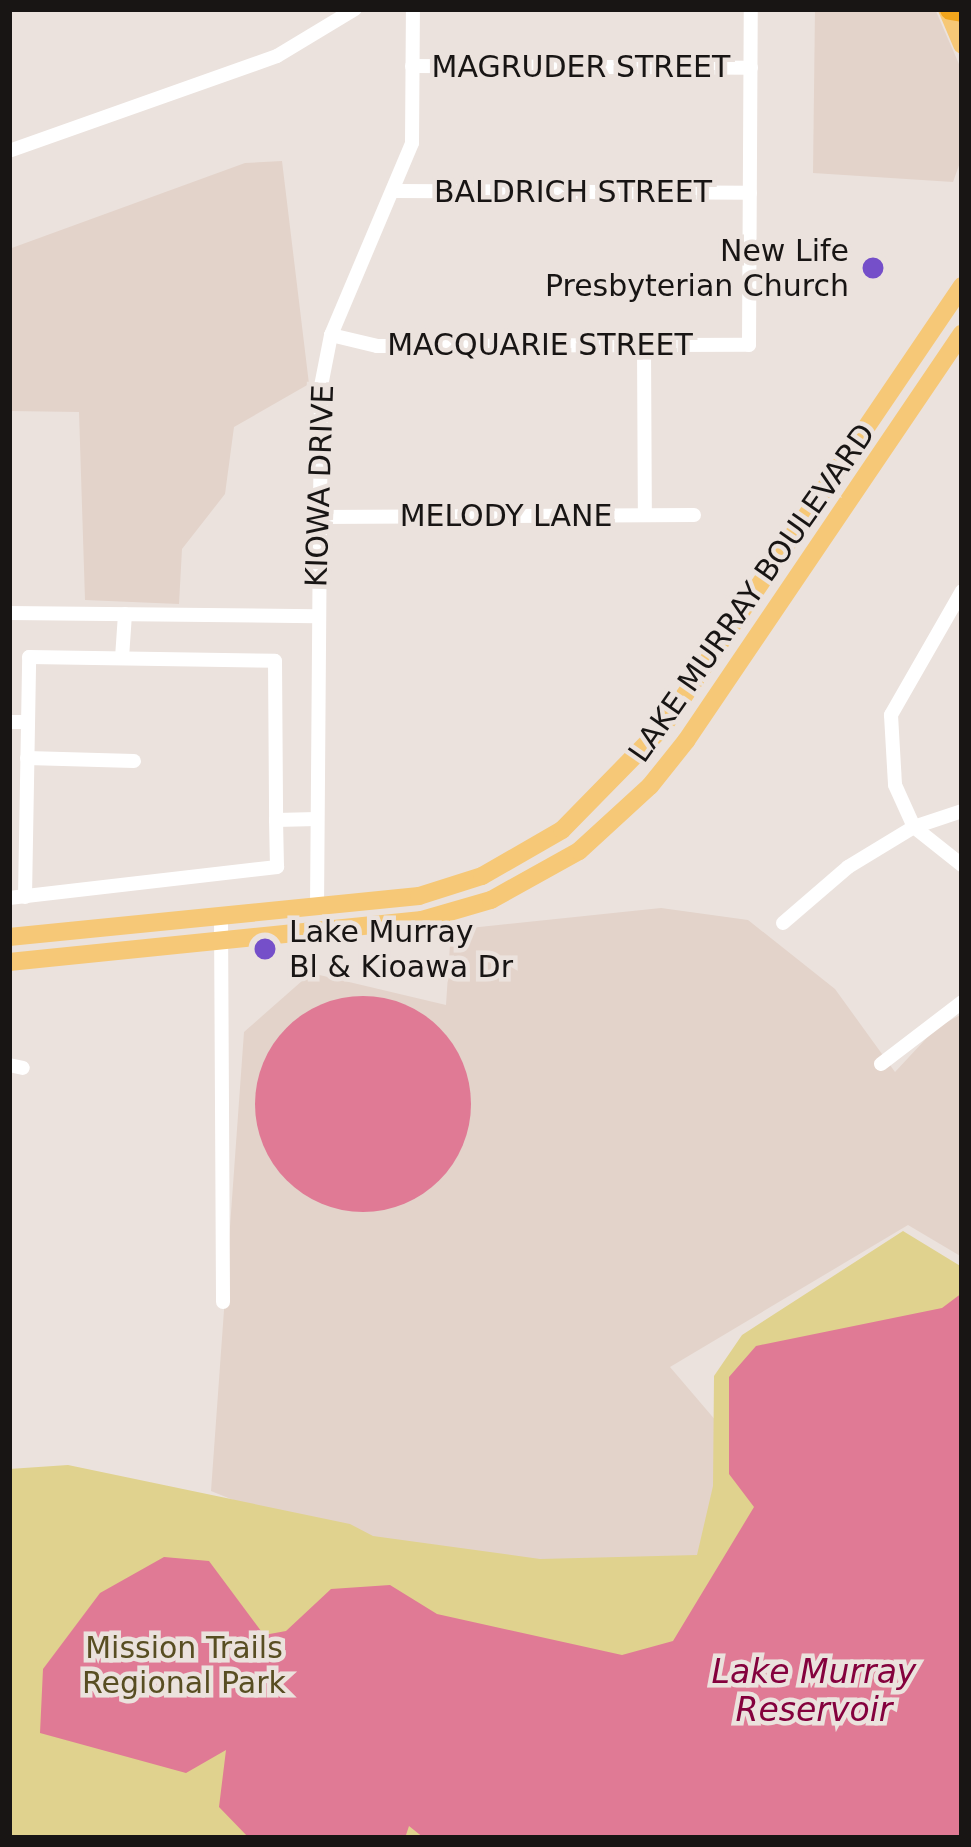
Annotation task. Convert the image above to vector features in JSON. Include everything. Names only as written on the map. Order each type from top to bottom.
[{"type":"highway","points":[[949,9],[962,11]]},
{"type":"main road","points":[[949,9],[962,45]]},
{"type":"main road","name":"LAKE MURRAY BOULEVARD","points":[[9,937],[317,908],[445,888],[562,830],[663,727],[845,460],[954,315],[962,286]]},
{"type":"main road","name":"LAKE MURRAY BOULEVARD","points":[[9,962],[422,920],[490,900],[578,851],[650,786],[686,741],[962,334]]},
{"type":"main road","points":[[845,460],[868,474]]},
{"type":"street","name":"KIOWA DRIVE","points":[[317,908],[318,421],[332,335],[412,143],[413,9]]},
{"type":"street","points":[[750,193],[751,9]]},
{"type":"street","points":[[9,151],[40,134],[226,77],[344,12]]},
{"type":"street","name":"MAGRUDER STREET","points":[[412,66],[751,68]]},
{"type":"street","name":"BALDRICH STREET","points":[[395,191],[750,193]]},
{"type":"street","name":"MACQUARIE STREET","points":[[332,335],[392,346],[749,345],[750,193]]},
{"type":"street","points":[[644,348],[645,514]]},
{"type":"street","name":"MELODY LANE","points":[[318,517],[694,515]]},
{"type":"street","points":[[962,591],[940,621],[891,715],[895,785],[914,827],[962,865]]},
{"type":"street","points":[[9,613],[316,616]]},
{"type":"street","points":[[122,658],[124,614]]},
{"type":"street","points":[[940,621],[962,617]]},
{"type":"street","points":[[29,657],[275,661],[277,867],[17,897],[28,722],[29,657]]},
{"type":"street","points":[[9,722],[28,722]]},
{"type":"street","points":[[27,758],[134,761]]},
{"type":"street","points":[[783,922],[848,867],[914,827],[962,811]]},
{"type":"street","points":[[276,820],[317,819]]},
{"type":"street","points":[[221,915],[223,1302]]},
{"type":"street","points":[[881,1064],[962,1002]]},
{"type":"shaded area","points":[[815,9],[935,9],[962,71],[962,157],[953,182],[813,173]]},
{"type":"shaded area","points":[[282,161],[309,384],[234,427],[225,494],[182,549],[179,604],[85,600],[79,412],[9,411],[9,249],[245,163]]},
{"type":"shaded area","points":[[661,908],[748,920],[835,989],[895,1072],[936,1028],[962,1014],[962,1257],[908,1225],[670,1367],[717,1422],[718,1501],[691,1573],[367,1553],[211,1491],[244,1032],[311,973],[446,1005],[451,930]]},
{"type":"green space","name":"Lake Murray Reservoir","points":[[903,1231],[962,1267],[962,1838],[9,1838],[9,1469],[68,1465],[350,1524],[373,1536],[540,1559],[697,1555],[713,1486],[714,1376],[742,1335]]},
{"type":"water","points":[[363,996],[404,1004],[439,1028],[463,1063],[471,1104],[463,1145],[439,1180],[404,1204],[363,1212],[322,1204],[287,1180],[263,1145],[255,1104],[263,1063],[287,1028],[322,1004]]},
{"type":"water","name":"Lake Murray Reservoir","points":[[962,1293],[962,1838],[424,1838],[409,1826],[405,1838],[249,1838],[219,1807],[226,1750],[186,1773],[40,1733],[43,1669],[100,1593],[164,1557],[209,1561],[264,1635],[286,1631],[331,1589],[390,1585],[437,1614],[622,1655],[673,1641],[754,1507],[729,1474],[729,1377],[756,1346],[942,1308]]},
{"type":"place","name":"New Life Presbyterian Church","points":[[873,268]]},
{"type":"place","name":"Lake Murray Bl & Kioawa Dr","points":[[265,949]]},
{"type":"park label","name":"Mission Trails Regional Park","points":[[184,1665]]}]
